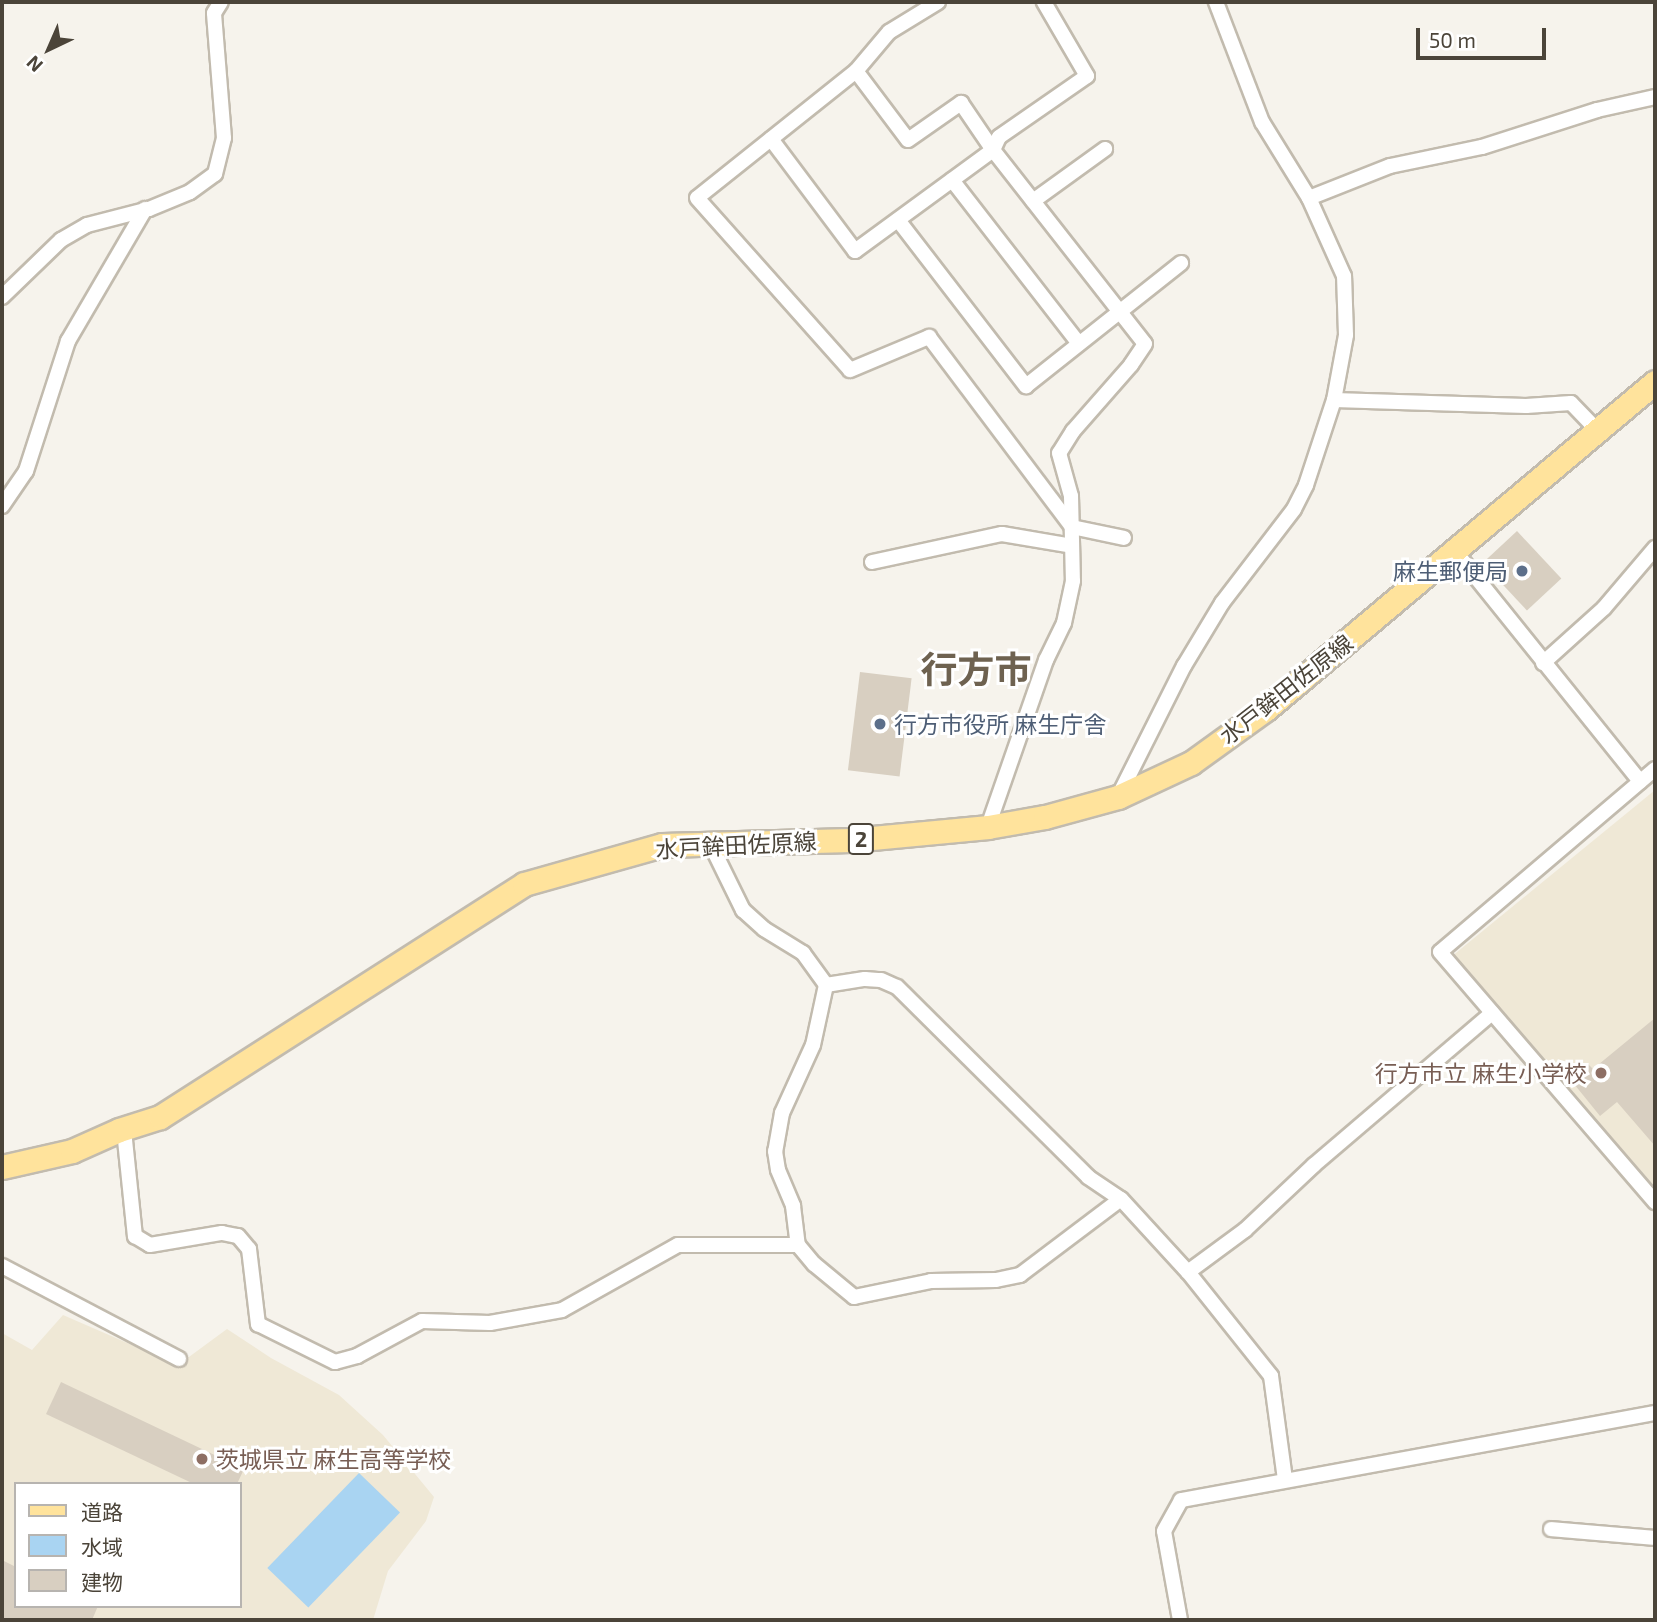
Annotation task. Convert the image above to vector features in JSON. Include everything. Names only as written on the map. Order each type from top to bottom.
[{"type":"main road","name":"水戸鉾田佐原線","points":[[2,1167],[72,1151],[119,1130],[160,1117],[524,884],[662,845],[851,840],[988,827],[1045,817],[1118,797],[1191,762],[1266,709],[1655,382]]},
{"type":"street","points":[[2,297],[61,240],[87,225],[145,209],[190,192],[215,174],[224,138],[214,13],[221,2]]},
{"type":"street","points":[[938,2],[889,32],[856,71],[697,198],[850,370],[929,337],[1072,527],[1124,538]]},
{"type":"street","points":[[771,139],[855,251],[993,150],[999,137],[1087,76],[1044,2]]},
{"type":"street","points":[[1118,797],[1184,666],[1222,603],[1294,509],[1306,485],[1334,400],[1346,335],[1344,276],[1309,198],[1262,122],[1216,2]]},
{"type":"street","points":[[856,71],[908,140],[961,103],[993,150],[1145,344],[1059,453],[1070,496],[1073,581],[1064,623],[1046,660],[988,827]]},
{"type":"street","points":[[1309,198],[1390,166],[1482,146],[1597,110],[1655,97]]},
{"type":"street","points":[[1033,201],[1105,149]]},
{"type":"street","points":[[952,180],[1079,344]]},
{"type":"street","points":[[2,506],[26,471],[68,341],[145,209]]},
{"type":"street","points":[[898,220],[1026,386],[1181,263]]},
{"type":"street","points":[[1334,400],[1526,406],[1571,403],[1597,430]]},
{"type":"street","points":[[872,562],[1002,534],[1072,546]]},
{"type":"street","points":[[1543,663],[1604,608],[1655,548]]},
{"type":"street","points":[[1454,550],[1640,781]]},
{"type":"street","points":[[1655,769],[1440,952],[1655,1202]]},
{"type":"street","points":[[710,843],[743,910],[764,929],[803,953],[826,985],[813,1045],[782,1113],[775,1151],[778,1170],[793,1206],[798,1245],[814,1265],[854,1297],[931,1281],[996,1280],[1020,1275],[1121,1199]]},
{"type":"street","points":[[826,985],[865,979],[881,980],[897,987],[1088,1177],[1121,1199],[1188,1272],[1271,1376],[1285,1480]]},
{"type":"street","points":[[1188,1272],[1245,1230],[1314,1165],[1492,1013]]},
{"type":"street","points":[[119,1130],[125,1140],[135,1236],[150,1245],[222,1233],[238,1236],[249,1249],[258,1324],[335,1362],[357,1356],[422,1321],[490,1323],[562,1310],[678,1245],[798,1245]]},
{"type":"street","points":[[2,1266],[179,1359]]},
{"type":"street","points":[[1180,1620],[1164,1531],[1181,1500],[1466,1450],[1655,1413]]},
{"type":"street","points":[[1551,1529],[1655,1538]]},
{"type":"shaded area","name":"行方市立 麻生小学校","points":[[1655,790],[1655,1189],[1648,1195],[1451,957]]},
{"type":"shaded area","name":"茨城県立 麻生高等学校","points":[[63,1315],[178,1365],[227,1329],[271,1358],[339,1395],[383,1435],[434,1497],[426,1521],[388,1571],[373,1620],[2,1620],[2,1333],[32,1350]]},
{"type":"water","points":[[359,1473],[400,1513],[308,1608],[267,1568]]},
{"type":"building","points":[[1517,531],[1561,579],[1527,611],[1483,563]]},
{"type":"building","name":"行方市役所 麻生庁舎","points":[[860,672],[912,678],[900,777],[848,770]]},
{"type":"building","points":[[1655,1018],[1655,1146],[1617,1102],[1600,1116],[1570,1079],[1588,1064],[1593,1069]]},
{"type":"building","points":[[61,1382],[244,1469],[238,1482],[190,1482],[46,1414]]},
{"type":"building","points":[[2,1560],[14,1566],[14,1608],[97,1608],[92,1620],[2,1620]]},
{"type":"place","name":"麻生郵便局","points":[[1522,571]]},
{"type":"place","name":"行方市役所 麻生庁舎","points":[[880,724]]},
{"type":"place","name":"行方市立 麻生小学校","points":[[1601,1073]]},
{"type":"place","name":"茨城県立 麻生高等学校","points":[[202,1459]]},
{"type":"district","name":"行方市","points":[[976,668]]}]
